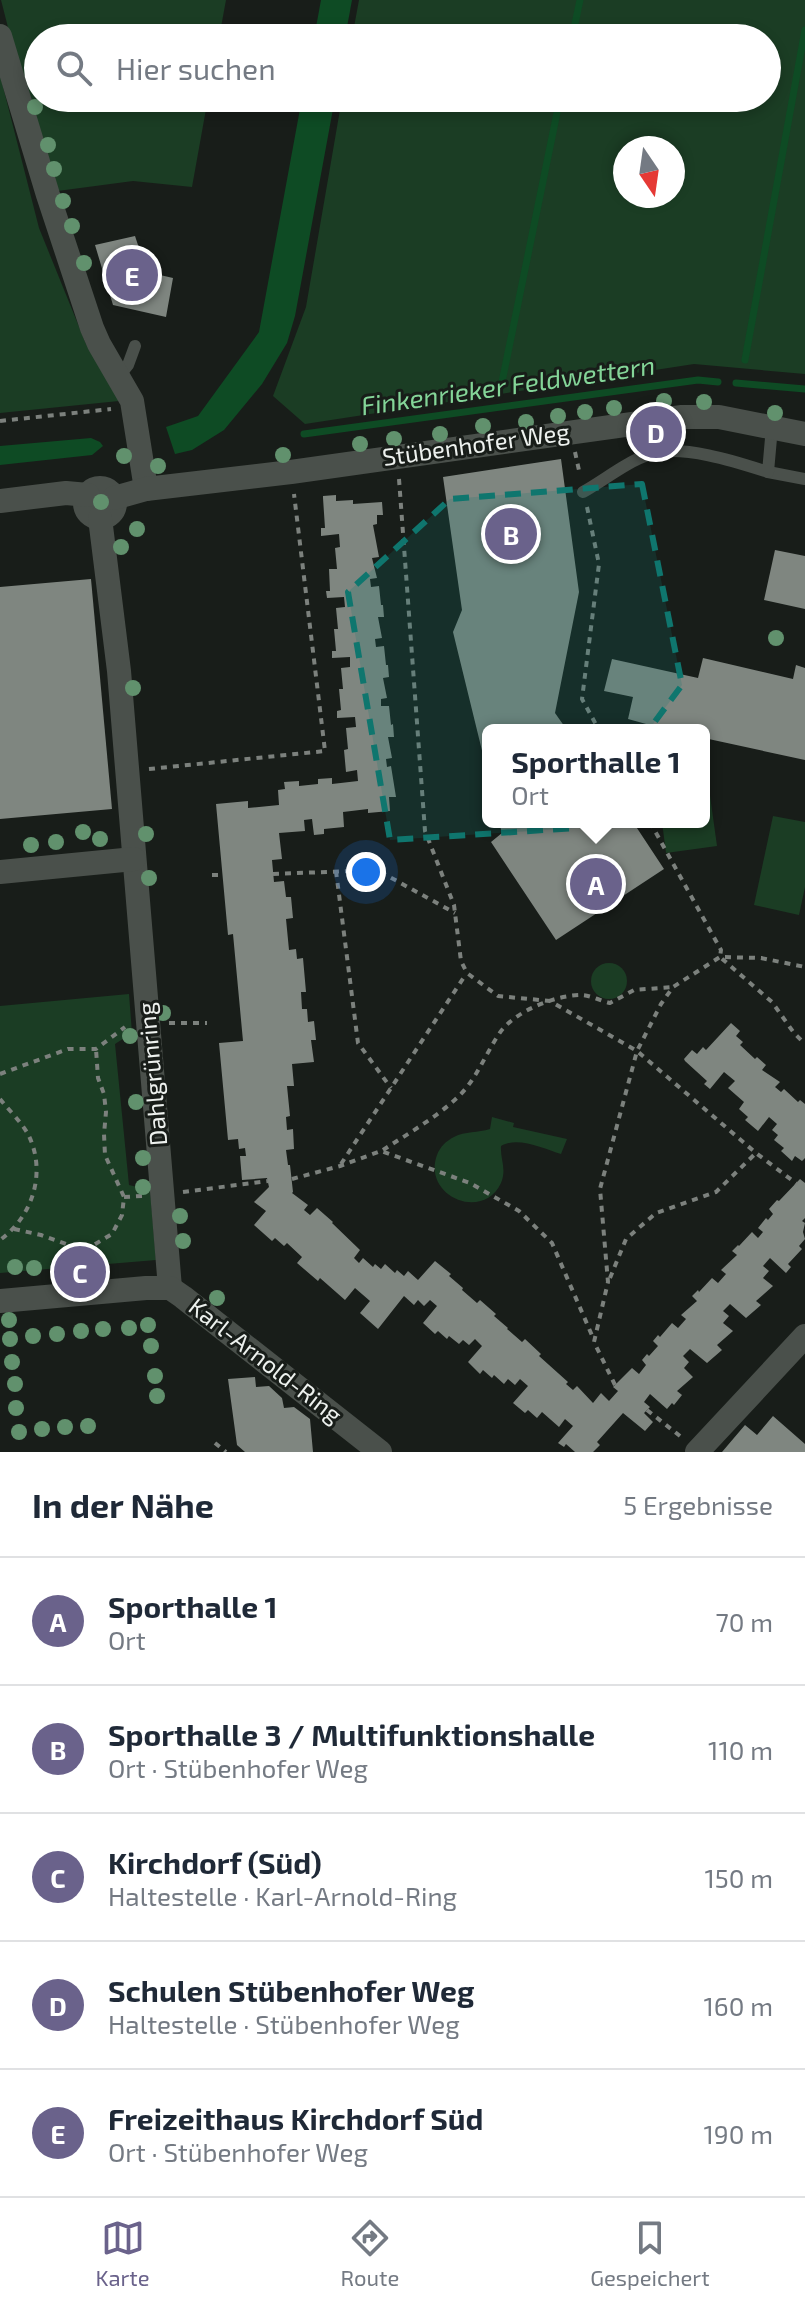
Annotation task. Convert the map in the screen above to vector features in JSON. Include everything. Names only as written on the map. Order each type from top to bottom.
[{"type":"street","points":[[0,36],[85,307],[99,344],[134,406],[146,489]]},
{"type":"street","name":"Stübenhofer Weg","points":[[114,498],[146,489],[291,472],[682,417],[719,417],[805,434]]},
{"type":"street","points":[[105,489],[114,498],[111,514],[95,518],[87,511],[85,505],[92,490],[105,489]]},
{"type":"street","points":[[0,501],[66,493],[88,495]]},
{"type":"street","name":"Dahlgrünring","points":[[100,518],[119,671],[170,1288]]},
{"type":"street","points":[[0,872],[134,859]]},
{"type":"street","name":"Karl-Arnold-Ring","points":[[0,1301],[170,1288],[380,1452]]},
{"type":"street","points":[[698,1451],[805,1336]]},
{"type":"lane","points":[[119,376],[133,356],[135,346]]},
{"type":"lane","points":[[768,472],[772,427]]},
{"type":"lane","points":[[583,492],[629,463],[653,453],[708,456],[805,479]]},
{"type":"path","points":[[0,421],[134,406]]},
{"type":"path","points":[[571,432],[599,564],[582,699],[596,724]]},
{"type":"path","points":[[397,456],[425,831],[454,905],[461,961],[467,973],[498,996],[550,1001],[637,1051],[797,1184]]},
{"type":"path","points":[[126,772],[325,751],[291,472]]},
{"type":"path","points":[[653,828],[721,950],[720,957]]},
{"type":"path","points":[[273,874],[377,870],[455,913]]},
{"type":"path","points":[[336,871],[358,1043],[391,1088]]},
{"type":"path","points":[[212,875],[223,875]]},
{"type":"path","points":[[720,957],[772,1002],[805,1044]]},
{"type":"path","points":[[608,1282],[600,1189],[637,1051],[661,1004],[673,987],[720,957],[761,958],[805,967]]},
{"type":"path","points":[[340,1166],[467,973]]},
{"type":"path","points":[[292,1179],[381,1151],[421,1126],[458,1097],[476,1076],[501,1030],[522,1012],[550,1001],[582,995],[610,1003],[634,990],[673,987]]},
{"type":"path","points":[[0,1074],[68,1049],[96,1049],[125,1027],[207,1023]]},
{"type":"path","points":[[14,1229],[72,1246],[92,1246],[112,1234],[122,1215],[124,1197],[105,1155],[106,1112],[98,1078],[96,1049]]},
{"type":"path","points":[[0,1099],[27,1133],[37,1163],[33,1198],[14,1229],[0,1240]]},
{"type":"path","points":[[381,1151],[470,1183],[519,1211],[552,1243],[615,1385]]},
{"type":"path","points":[[594,1342],[608,1282],[626,1239],[656,1213],[716,1192],[756,1153]]},
{"type":"path","points":[[220,1186],[268,1181]]},
{"type":"path","points":[[647,1410],[698,1451]]},
{"type":"path","points":[[215,1443],[226,1452]]},
{"type":"highlighted area","points":[[642,484],[682,685],[576,828],[390,840],[348,592],[450,499]]},
{"type":"shaded area","points":[[1,0],[226,0],[222,24],[24,24],[24,90]]},
{"type":"shaded area","points":[[321,0],[352,0],[348,24],[317,24]]},
{"type":"shaded area","points":[[359,0],[805,0],[805,374],[694,364],[305,424],[273,396],[306,307],[340,112],[781,112],[781,24],[355,24]]},
{"type":"shaded area","points":[[0,75],[39,228],[86,344],[119,401],[0,413]]},
{"type":"shaded area","points":[[30,112],[205,112],[192,187],[133,181],[50,192]]},
{"type":"shaded area","points":[[299,112],[332,112],[295,316],[287,343],[262,384],[224,430],[192,450],[175,454],[166,427],[198,416],[259,332]]},
{"type":"shaded area","points":[[91,438],[103,446],[92,455],[0,465],[0,446]]},
{"type":"shaded area","points":[[710,796],[717,846],[666,853],[663,828],[710,828]]},
{"type":"shaded area","points":[[773,816],[805,822],[805,887],[799,915],[754,905]]},
{"type":"shaded area","points":[[609,963],[622,968],[627,981],[622,994],[609,999],[596,994],[591,981],[596,968]]},
{"type":"shaded area","points":[[129,994],[132,1033],[115,1044],[129,1185],[150,1190],[156,1260],[0,1273],[0,1006]]},
{"type":"shaded area","points":[[492,1117],[514,1123],[513,1127],[567,1139],[561,1154],[523,1143],[501,1146],[503,1178],[492,1195],[481,1201],[457,1199],[438,1182],[435,1170],[437,1155],[444,1144],[454,1137],[490,1129]]},
{"type":"building","points":[[135,236],[147,272],[173,278],[166,317],[113,305],[95,245]]},
{"type":"building","points":[[561,459],[579,592],[555,713],[563,724],[482,724],[482,751],[453,632],[462,610],[443,477]]},
{"type":"building","points":[[336,495],[336,501],[353,500],[353,504],[382,502],[383,515],[377,515],[377,524],[373,525],[379,557],[372,558],[377,578],[370,579],[371,587],[379,586],[383,605],[384,617],[378,617],[382,638],[375,639],[376,647],[384,646],[388,665],[389,677],[383,678],[387,698],[381,699],[381,706],[389,706],[393,724],[394,737],[388,737],[392,758],[386,759],[387,767],[391,766],[396,797],[389,797],[390,811],[368,813],[368,809],[343,812],[344,827],[324,829],[324,834],[314,835],[312,819],[304,820],[305,831],[279,833],[282,859],[272,860],[274,882],[284,881],[286,897],[291,897],[293,918],[286,919],[289,950],[296,949],[297,959],[303,958],[306,992],[301,992],[302,1009],[307,1009],[308,1022],[314,1021],[316,1040],[311,1040],[314,1062],[292,1064],[294,1086],[287,1086],[290,1116],[286,1117],[287,1130],[293,1129],[294,1149],[286,1150],[292,1193],[308,1205],[304,1210],[310,1215],[317,1208],[360,1250],[354,1258],[359,1263],[363,1258],[373,1267],[375,1264],[381,1269],[385,1264],[404,1276],[408,1271],[418,1280],[435,1261],[451,1274],[449,1276],[462,1290],[477,1303],[480,1300],[507,1329],[522,1342],[525,1339],[541,1354],[539,1356],[568,1382],[566,1384],[573,1390],[577,1386],[593,1403],[601,1393],[609,1401],[618,1391],[613,1387],[632,1368],[639,1374],[646,1365],[642,1360],[658,1346],[653,1341],[658,1335],[660,1337],[672,1323],[678,1328],[686,1319],[681,1315],[697,1301],[692,1296],[712,1278],[718,1283],[726,1274],[721,1270],[737,1255],[732,1251],[752,1232],[758,1238],[763,1232],[758,1228],[773,1214],[769,1209],[800,1179],[805,1183],[805,1218],[802,1221],[805,1223],[805,1239],[799,1246],[802,1249],[788,1264],[791,1267],[786,1273],[770,1258],[763,1266],[769,1271],[763,1278],[773,1286],[756,1301],[761,1305],[746,1318],[730,1304],[723,1311],[729,1316],[723,1323],[733,1331],[717,1345],[722,1350],[707,1363],[690,1349],[683,1356],[689,1362],[684,1368],[693,1377],[677,1391],[682,1395],[674,1405],[672,1403],[667,1409],[650,1394],[644,1402],[650,1407],[644,1413],[653,1422],[645,1431],[623,1413],[597,1442],[600,1445],[593,1452],[575,1452],[566,1444],[564,1447],[558,1443],[573,1426],[565,1419],[559,1427],[542,1412],[537,1418],[513,1403],[528,1386],[520,1379],[515,1385],[508,1379],[504,1384],[483,1370],[480,1374],[468,1362],[482,1346],[475,1339],[469,1345],[463,1340],[459,1344],[438,1331],[435,1334],[423,1323],[437,1306],[430,1300],[424,1306],[418,1300],[414,1305],[404,1296],[378,1329],[360,1313],[370,1301],[355,1288],[345,1300],[320,1278],[318,1281],[297,1263],[302,1257],[287,1243],[284,1246],[275,1238],[272,1241],[254,1225],[266,1211],[254,1202],[269,1187],[267,1178],[242,1180],[240,1156],[246,1156],[245,1148],[239,1149],[238,1139],[228,1140],[219,1043],[243,1041],[233,934],[228,935],[216,804],[248,801],[248,808],[279,805],[278,790],[285,789],[284,782],[299,781],[299,786],[318,784],[318,779],[332,778],[332,784],[358,781],[357,770],[346,772],[344,750],[348,749],[346,728],[356,727],[355,717],[337,718],[337,711],[341,710],[339,689],[343,689],[341,668],[350,667],[350,657],[332,658],[332,651],[336,651],[334,629],[338,629],[336,608],[345,607],[344,597],[327,598],[326,591],[330,591],[329,569],[337,569],[335,548],[340,547],[339,534],[321,536],[321,528],[325,528],[323,496]]},
{"type":"building","points":[[775,550],[805,556],[805,609],[764,600]]},
{"type":"building","points":[[91,579],[112,809],[0,819],[0,587]]},
{"type":"building","points":[[703,658],[793,679],[796,665],[805,668],[805,760],[710,739],[710,724],[646,724],[628,719],[633,697],[604,691],[612,659],[698,678]]},
{"type":"building","points":[[501,828],[637,828],[664,869],[556,940],[491,842],[502,833]]},
{"type":"building","points":[[731,1023],[740,1031],[736,1036],[743,1042],[740,1045],[766,1065],[762,1070],[780,1082],[775,1087],[781,1092],[784,1089],[798,1102],[800,1100],[805,1104],[805,1158],[802,1161],[795,1156],[792,1161],[781,1151],[784,1148],[774,1140],[778,1135],[772,1130],[777,1124],[769,1117],[758,1131],[745,1120],[748,1117],[739,1109],[744,1102],[728,1088],[735,1081],[724,1072],[710,1089],[704,1084],[707,1081],[685,1061],[692,1050],[697,1054],[703,1047],[706,1050]]},
{"type":"building","points":[[255,1377],[256,1387],[269,1386],[282,1398],[284,1408],[294,1407],[310,1419],[313,1452],[245,1452],[237,1445],[228,1379]]},
{"type":"building","points":[[773,1416],[805,1444],[805,1452],[722,1452],[745,1425],[757,1435]]},
{"type":"waterway","points":[[575,24],[580,0]]},
{"type":"waterway","points":[[745,360],[805,30]]},
{"type":"waterway","points":[[502,382],[557,112]]},
{"type":"waterway","name":"Finkenrieker Feldwettern","points":[[304,434],[698,380],[718,382]]},
{"type":"waterway","name":"Finkenrieker Feldwettern","points":[[736,383],[805,389]]},
{"type":"place","name":"Freizeithaus Kirchdorf Süd","points":[[132,275]]},
{"type":"place","name":"Schulen Stübenhofer Weg","points":[[656,432]]},
{"type":"place","name":"Sporthalle 3 / Multifunktionshalle","points":[[511,534]]},
{"type":"place","name":"Sporthalle 1","points":[[596,884]]},
{"type":"place","name":"Kirchdorf (Süd)","points":[[80,1272]]}]
